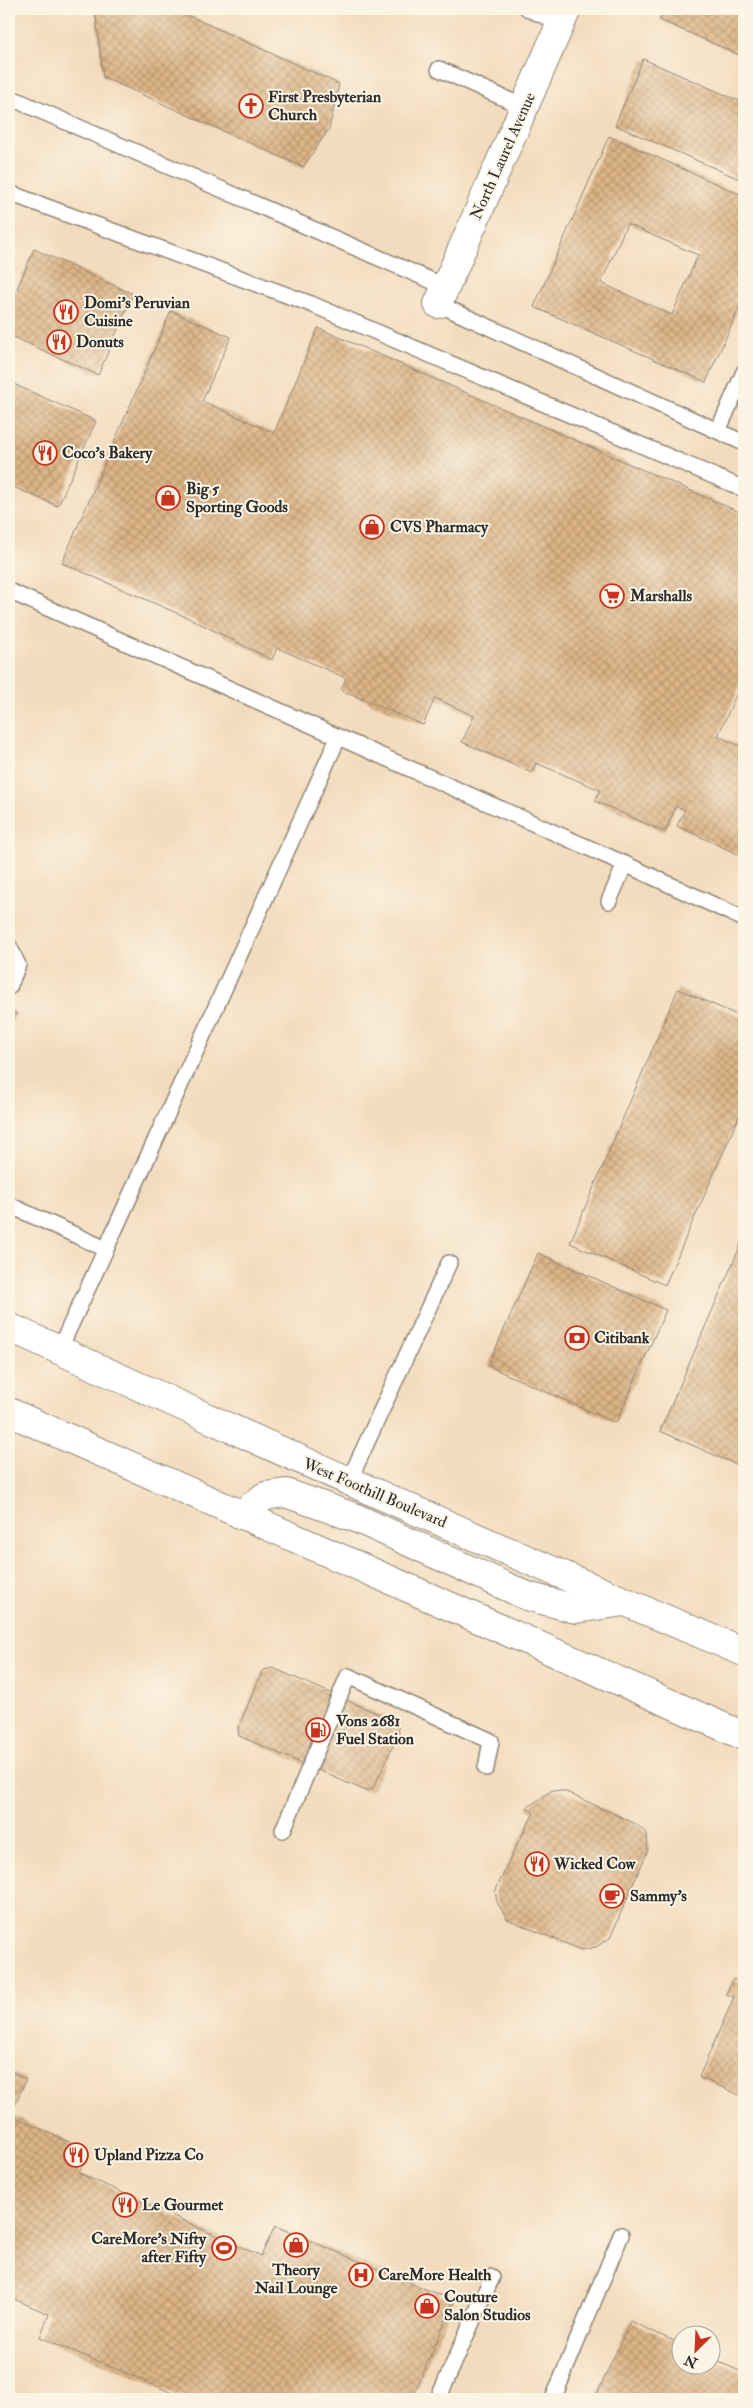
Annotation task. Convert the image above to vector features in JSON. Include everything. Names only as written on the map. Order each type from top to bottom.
[{"type":"main road","name":"North Laurel Avenue","points":[[442,296],[564,16]]},
{"type":"main road","name":"West Foothill Boulevard","points":[[9,1328],[349,1481],[624,1602],[744,1652]]},
{"type":"main road","points":[[9,1412],[744,1736]]},
{"type":"main road","points":[[241,1515],[265,1496],[286,1494],[356,1518],[528,1596],[576,1609],[624,1602]]},
{"type":"lane","points":[[528,9],[564,16]]},
{"type":"lane","points":[[439,68],[524,107]]},
{"type":"lane","points":[[9,97],[442,296],[744,443]]},
{"type":"lane","points":[[9,194],[311,304],[744,488]]},
{"type":"lane","points":[[718,431],[744,372]]},
{"type":"lane","points":[[9,591],[625,864],[744,919]]},
{"type":"lane","points":[[59,1350],[338,738]]},
{"type":"lane","points":[[608,901],[625,864]]},
{"type":"lane","points":[[9,946],[18,965],[9,987]]},
{"type":"lane","points":[[9,1205],[106,1249]]},
{"type":"lane","points":[[349,1481],[449,1263]]},
{"type":"lane","points":[[283,1830],[348,1676],[491,1741],[486,1768]]},
{"type":"lane","points":[[552,2399],[621,2235]]},
{"type":"lane","points":[[438,2399],[492,2276]]},
{"type":"building","name":"First Presbyterian Church","points":[[95,9],[174,9],[339,84],[329,129],[303,167],[103,77]]},
{"type":"building","points":[[665,9],[744,9],[744,57],[660,20]]},
{"type":"building","points":[[643,59],[744,103],[744,181],[615,125]]},
{"type":"building","points":[[609,136],[744,196],[744,297],[706,382],[534,307]],"holes":[[[627,224],[698,255],[672,315],[601,283]]]},
{"type":"building","points":[[34,249],[133,294],[98,375],[9,335],[9,308]]},
{"type":"building","points":[[171,311],[231,337],[202,401],[274,433],[318,328],[744,514],[744,677],[718,736],[744,748],[744,857],[677,826],[685,810],[676,806],[665,832],[595,801],[600,790],[536,763],[532,773],[462,742],[474,716],[435,698],[423,725],[341,690],[346,678],[277,648],[272,660],[193,620],[62,563]]},
{"type":"building","name":"Coco's Bakery","points":[[9,382],[96,421],[58,506],[9,485]]},
{"type":"building","points":[[678,989],[744,1018],[744,1105],[665,1285],[570,1243]]},
{"type":"building","points":[[9,1010],[16,1013],[9,1030]]},
{"type":"building","points":[[742,1242],[744,1243],[744,1468],[660,1431]]},
{"type":"building","name":"Citibank","points":[[538,1253],[666,1310],[616,1423],[488,1366]]},
{"type":"building","name":"Vons 2681 Fuel Station","points":[[273,1668],[397,1722],[399,1733],[373,1789],[366,1791],[239,1736],[238,1728],[263,1670]]},
{"type":"building","points":[[552,1790],[564,1791],[636,1824],[647,1834],[648,1850],[610,1938],[596,1947],[581,1950],[507,1919],[498,1904],[495,1892],[516,1846],[534,1813],[527,1808]]},
{"type":"building","points":[[733,1979],[742,1983],[744,1979],[744,2097],[699,2077],[734,1997],[726,1994]]},
{"type":"building","points":[[9,2071],[26,2079],[11,2115],[88,2151],[79,2173],[261,2256],[275,2226],[454,2301],[412,2399],[187,2399],[40,2337],[49,2314],[9,2297]]},
{"type":"building","points":[[630,2321],[670,2339],[670,2376],[720,2376],[720,2362],[744,2373],[744,2399],[595,2399]]},
{"type":"place","name":"First Presbyterian Church","points":[[251,106]]},
{"type":"place","name":"Domi's Peruvian Cuisine","points":[[66,312]]},
{"type":"place","name":"Donuts","points":[[59,342]]},
{"type":"place","name":"Coco's Bakery","points":[[45,453]]},
{"type":"place","name":"Big 5 Sporting Goods","points":[[168,498]]},
{"type":"place","name":"CVS Pharmacy","points":[[372,527]]},
{"type":"place","name":"Marshalls","points":[[612,596]]},
{"type":"place","name":"Citibank","points":[[577,1338]]},
{"type":"place","name":"Vons 2681 Fuel Station","points":[[318,1730]]},
{"type":"place","name":"Wicked Cow","points":[[537,1864]]},
{"type":"place","name":"Sammy's","points":[[612,1896]]},
{"type":"place","name":"Upland Pizza Co","points":[[76,2155]]},
{"type":"place","name":"Le Gourmet","points":[[125,2205]]},
{"type":"place","name":"Theory Nail Lounge","points":[[296,2245]]},
{"type":"place","name":"CareMore's Nifty after Fifty","points":[[224,2248]]},
{"type":"place","name":"CareMore Health","points":[[361,2275]]},
{"type":"place","name":"Couture Salon Studios","points":[[427,2306]]}]
